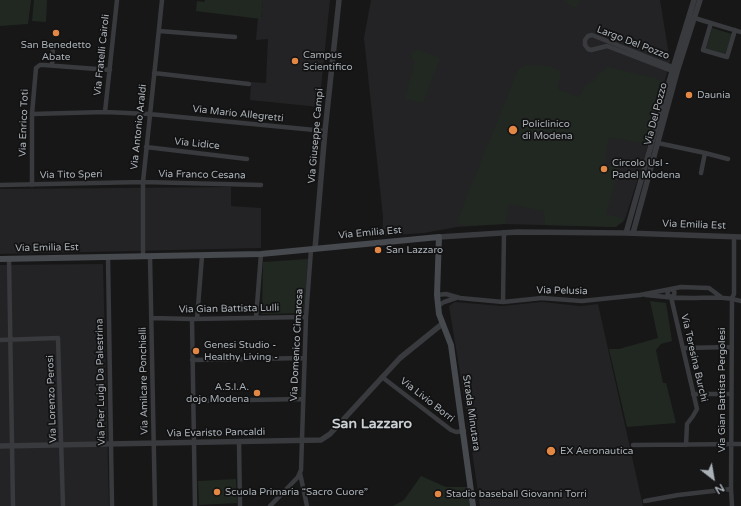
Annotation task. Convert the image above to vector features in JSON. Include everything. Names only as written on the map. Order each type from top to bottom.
[{"type":"main road","name":"Via Emilia Est","points":[[0,258],[261,254],[439,237]]},
{"type":"main road","name":"Strada Minutara","points":[[439,237],[437,294],[439,314],[451,345],[473,506]]},
{"type":"street","name":"Via Fratelli Cairoli","points":[[105,112],[116,0]]},
{"type":"street","name":"Via Antonio Araldi","points":[[143,256],[142,182],[162,0]]},
{"type":"street","name":"Via Giuseppe Campi","points":[[313,250],[339,0]]},
{"type":"street","name":"Via Del Pozzo","points":[[692,17],[694,0]]},
{"type":"street","name":"Via Del Pozzo","points":[[633,233],[644,183],[675,70],[692,17],[700,0]]},
{"type":"street","points":[[692,17],[741,32]]},
{"type":"street","points":[[711,23],[703,50],[727,57],[735,30]]},
{"type":"street","points":[[159,31],[235,37]]},
{"type":"street","name":"Largo Del Pozzo","points":[[592,35],[675,70],[607,46],[591,50],[588,49],[585,45],[585,40],[588,36],[592,35]]},
{"type":"street","points":[[53,47],[52,65],[110,70]]},
{"type":"street","name":"Via Enrico Toti","points":[[32,185],[32,114],[36,68],[40,65],[52,65]]},
{"type":"street","points":[[154,73],[249,84]]},
{"type":"street","name":"Via Mario Allegretti","points":[[32,114],[105,112],[149,114],[325,131]]},
{"type":"street","points":[[655,142],[728,159]]},
{"type":"street","name":"Via Lidice","points":[[146,148],[247,159]]},
{"type":"street","points":[[701,173],[704,153]]},
{"type":"street","name":"Via Tito Speri","points":[[0,185],[142,182]]},
{"type":"street","name":"Via Franco Cesana","points":[[142,182],[261,185]]},
{"type":"street","name":"Via Del Pozzo","points":[[626,233],[644,183]]},
{"type":"street","points":[[503,302],[504,232]]},
{"type":"street","name":"Via Emilia Est","points":[[439,237],[504,232],[633,233],[741,237]]},
{"type":"street","name":"Via Gian Battista Pergolesi","points":[[732,506],[731,347],[732,298],[734,294],[734,237]]},
{"type":"street","name":"Via Domenico Cimarosa","points":[[307,506],[300,473],[306,358],[306,316],[313,250]]},
{"type":"street","points":[[256,318],[261,254]]},
{"type":"street","name":"Via Amilcare Ponchielli","points":[[150,256],[155,506]]},
{"type":"street","points":[[195,506],[192,360],[194,319],[202,256]]},
{"type":"street","name":"Via Pier Luigi Da Palestrina","points":[[108,257],[112,506]]},
{"type":"street","points":[[9,258],[13,506]]},
{"type":"street","name":"Via Pelusia","points":[[437,294],[446,294],[460,298],[503,302],[542,298],[582,301],[640,295],[682,287],[710,288],[721,297]]},
{"type":"street","points":[[671,290],[673,290],[674,293],[671,296]]},
{"type":"street","name":"Via Pelusia","points":[[640,295],[671,296],[679,298],[721,297],[741,301]]},
{"type":"street","name":"Via Teresina Burchi","points":[[671,296],[697,409],[687,424],[686,445]]},
{"type":"street","name":"Via Pelusia","points":[[438,306],[452,299],[460,298]]},
{"type":"street","name":"Via Gian Battista Lulli","points":[[152,318],[194,319],[306,316]]},
{"type":"street","points":[[382,377],[400,358],[442,324]]},
{"type":"street","name":"Via Lorenzo Perosi","points":[[11,340],[58,338],[63,506]]},
{"type":"street","points":[[0,340],[11,340]]},
{"type":"street","points":[[684,348],[731,347]]},
{"type":"street","points":[[192,360],[306,358]]},
{"type":"street","name":"Via Evaristo Pancaldi","points":[[0,446],[321,440],[330,434],[382,377]]},
{"type":"street","name":"Via Livio Borri","points":[[382,377],[449,429],[456,432],[464,432]]},
{"type":"street","points":[[693,394],[731,394]]},
{"type":"street","points":[[193,401],[303,399]]},
{"type":"street","points":[[239,442],[240,506]]},
{"type":"street","points":[[633,445],[741,444]]},
{"type":"street","points":[[270,506],[300,473]]},
{"type":"street","points":[[645,501],[678,495],[731,489]]},
{"type":"shaded area","points":[[0,0],[31,0],[28,24],[0,26]]},
{"type":"shaded area","points":[[34,0],[47,0],[46,22],[32,21]]},
{"type":"shaded area","points":[[205,0],[263,0],[261,19],[196,11],[197,1],[204,2]]},
{"type":"shaded area","name":"Campus Scientifico","points":[[263,0],[330,0],[319,107],[250,100],[251,82],[266,83],[268,39],[256,40],[258,18],[261,18]]},
{"type":"shaded area","name":"Policlinico di Modena","points":[[371,0],[660,0],[670,61],[643,163],[623,222],[615,227],[505,224],[457,227],[424,233],[382,236],[383,217],[364,38]]},
{"type":"shaded area","points":[[565,0],[580,0],[574,8]]},
{"type":"shaded area","points":[[712,28],[732,34],[725,55],[706,49]]},
{"type":"shaded area","points":[[419,50],[440,58],[423,103],[405,99],[415,62],[411,56],[414,51]]},
{"type":"shaded area","points":[[525,65],[555,68],[561,74],[557,89],[579,97],[585,86],[595,80],[597,76],[607,67],[655,78],[660,81],[662,86],[647,144],[609,137],[604,165],[619,167],[606,214],[625,219],[616,227],[545,225],[544,211],[509,204],[505,224],[463,226],[459,223],[458,219],[518,70]]},
{"type":"shaded area","points":[[231,187],[231,206],[261,208],[261,248],[0,254],[0,189]]},
{"type":"shaded area","points":[[308,259],[304,313],[262,314],[263,262]]},
{"type":"shaded area","points":[[103,264],[109,506],[0,506],[0,265]]},
{"type":"shaded area","points":[[650,301],[666,303],[672,341],[661,344],[656,350],[663,383],[666,383],[676,423],[627,427],[609,349],[619,349],[658,338]]},
{"type":"shaded area","name":"EX Aeronautica","points":[[455,302],[502,306],[542,302],[580,306],[598,304],[643,506],[480,506],[449,306]]},
{"type":"shaded area","name":"Stadio baseball Giovanni Torri","points":[[421,476],[446,487],[468,487],[470,506],[393,506],[404,500]]},
{"type":"shaded area","name":"Scuola Primaria “Sacro Cuore”","points":[[236,479],[237,503],[199,505],[198,481]]},
{"type":"place","name":"San Benedetto Abate","points":[[56,33]]},
{"type":"place","name":"Campus Scientifico","points":[[295,61]]},
{"type":"place","name":"Daunia","points":[[689,95]]},
{"type":"place","name":"Policlinico di Modena","points":[[513,130]]},
{"type":"place","name":"Circolo Usl - Padel Modena","points":[[604,169]]},
{"type":"place","name":"San Lazzaro","points":[[378,250]]},
{"type":"place","name":"Genesi Studio - Healthy Living -","points":[[196,351]]},
{"type":"place","name":"A.S.I.A. dojo Modena","points":[[257,393]]},
{"type":"place","name":"EX Aeronautica","points":[[551,451]]},
{"type":"place","name":"Scuola Primaria “Sacro Cuore”","points":[[217,492]]},
{"type":"place","name":"Stadio baseball Giovanni Torri","points":[[438,494]]},
{"type":"district","name":"San Lazzaro","points":[[372,424]]}]
